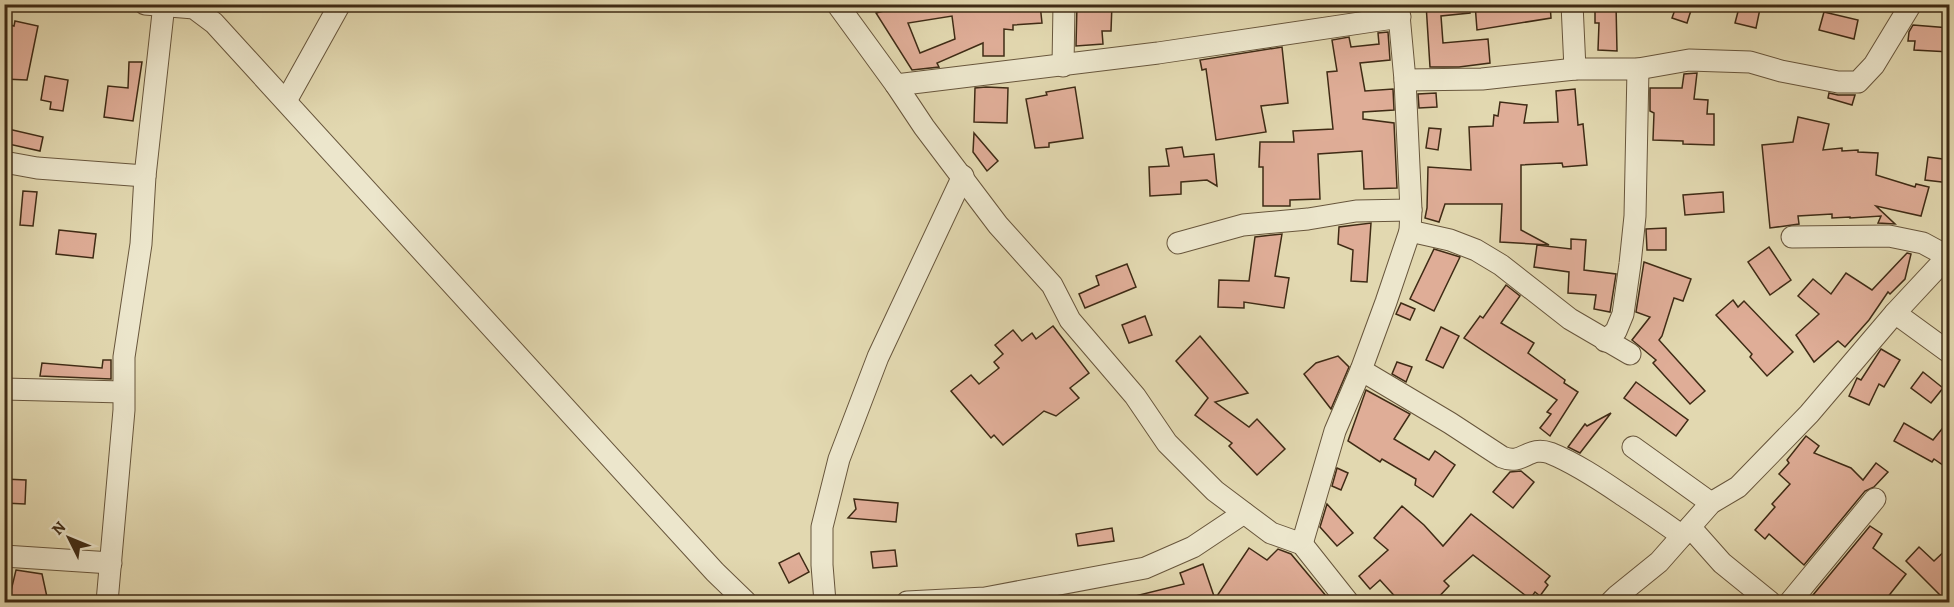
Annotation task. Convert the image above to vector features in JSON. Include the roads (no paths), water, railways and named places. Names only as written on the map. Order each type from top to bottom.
[{"type":"street","points":[[286,101],[340,4]]},
{"type":"street","points":[[837,4],[924,127],[998,225],[1052,285],[1070,320],[1135,396],[1167,443],[1215,491],[1244,513],[1271,533],[1302,544],[1345,601]]},
{"type":"street","points":[[1063,66],[1064,4]]},
{"type":"street","points":[[1572,4],[1575,69]]},
{"type":"street","points":[[1405,80],[1482,79],[1575,69],[1638,69],[1689,60],[1750,62],[1781,71],[1838,82],[1858,82],[1874,65],[1911,4]]},
{"type":"street","points":[[107,603],[124,410],[124,357],[141,244],[158,5],[194,8],[214,23],[715,572],[746,603]]},
{"type":"street","points":[[896,85],[1158,54],[1399,11],[1405,80],[1410,231],[1361,370],[1335,431],[1302,544]]},
{"type":"street","points":[[1605,341],[1616,331],[1623,314],[1630,264],[1635,216],[1638,69]]},
{"type":"street","points":[[4,162],[37,168],[145,176]]},
{"type":"street","points":[[825,603],[822,527],[839,459],[878,357],[963,176]]},
{"type":"street","points":[[1178,243],[1243,225],[1308,219],[1356,211],[1411,210]]},
{"type":"street","points":[[1410,231],[1450,240],[1476,250],[1501,265],[1570,319],[1630,354]]},
{"type":"street","points":[[1611,603],[1659,562],[1712,503],[1738,487],[1809,414],[1948,255],[1923,243],[1889,236],[1792,237]]},
{"type":"street","points":[[1895,313],[1950,353]]},
{"type":"street","points":[[1361,370],[1509,460],[1517,460],[1536,450],[1549,453],[1594,476],[1650,512],[1686,531],[1770,603]]},
{"type":"street","points":[[4,389],[123,392]]},
{"type":"street","points":[[1633,447],[1712,503]]},
{"type":"street","points":[[1790,603],[1875,499]]},
{"type":"street","points":[[907,603],[985,598],[1145,567],[1193,547],[1244,513]]},
{"type":"street","points":[[4,556],[111,563]]}]
